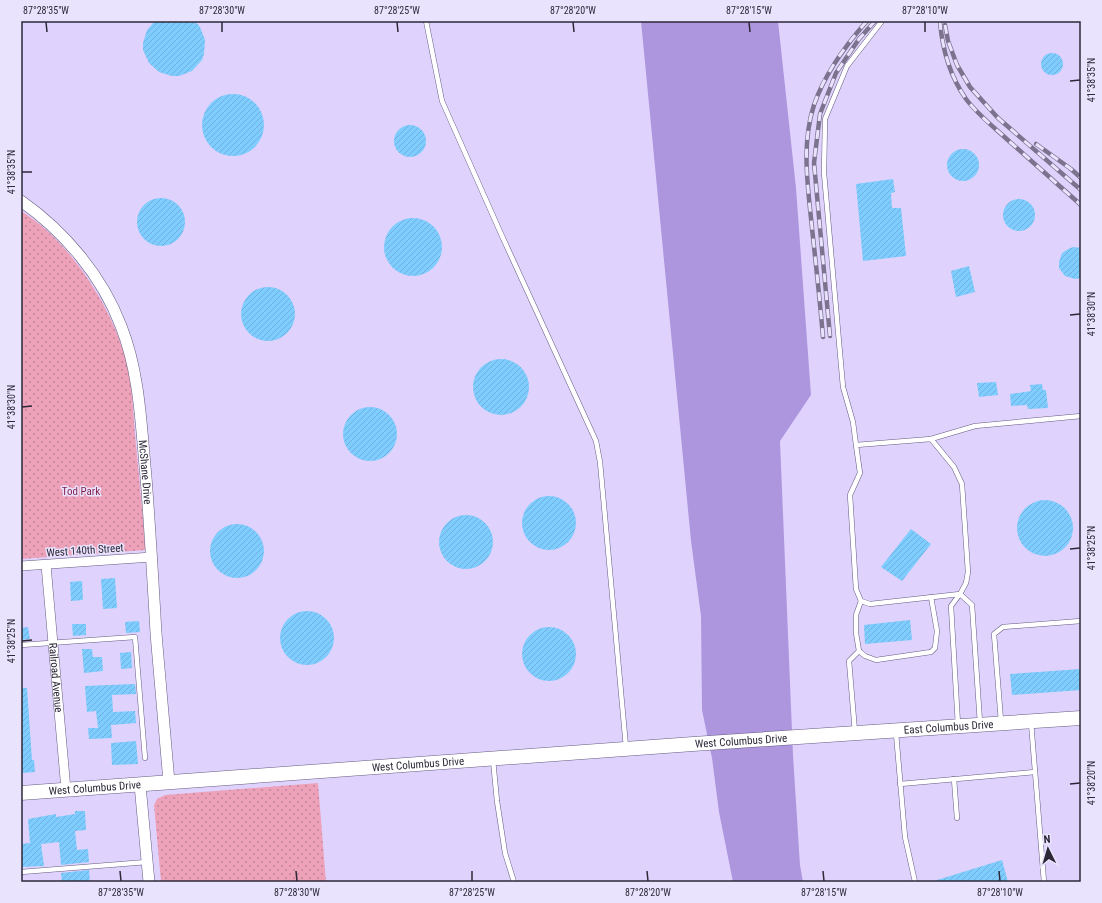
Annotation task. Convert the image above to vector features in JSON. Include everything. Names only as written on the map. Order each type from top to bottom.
[{"type":"main road","name":"East Columbus Drive","points":[[816,736],[1081,718]]},
{"type":"main road","name":"West Columbus Drive","points":[[21,793],[816,736]]},
{"type":"street","name":"McShane Drive","points":[[21,201],[38,213],[52,226],[68,241],[81,257],[113,307],[125,334],[135,375],[138,395],[169,782]]},
{"type":"street","name":"West 140th Street","points":[[21,566],[152,557]]},
{"type":"street","name":"Railroad Avenue","points":[[46,564],[66,790]]},
{"type":"street","points":[[140,784],[149,882]]},
{"type":"lane","points":[[426,21],[442,101],[502,236],[596,440],[600,462],[626,749]]},
{"type":"lane","points":[[882,21],[847,66],[825,119],[824,173],[843,387],[853,422],[860,474],[850,495],[856,589],[861,601],[856,615],[856,633],[859,651],[865,656],[876,660],[931,652],[935,648],[937,631],[932,597]]},
{"type":"lane","points":[[856,445],[931,439],[975,426],[1081,416]]},
{"type":"lane","points":[[931,439],[954,467],[962,484],[968,572],[966,583],[951,606],[958,726]]},
{"type":"lane","points":[[861,601],[870,604],[960,594],[972,605],[980,724]]},
{"type":"lane","points":[[1001,723],[994,634],[1003,627],[1081,621]]},
{"type":"lane","points":[[21,645],[135,637],[145,758]]},
{"type":"lane","points":[[855,734],[849,661],[859,651]]},
{"type":"lane","points":[[1031,721],[1044,882]]},
{"type":"lane","points":[[896,731],[904,837],[915,882]]},
{"type":"lane","points":[[493,759],[497,801],[505,854],[514,882]]},
{"type":"lane","points":[[900,784],[1034,772]]},
{"type":"lane","points":[[954,779],[957,818]]},
{"type":"lane","points":[[21,872],[147,862]]},
{"type":"green space","name":"Tod Park","points":[[21,211],[55,238],[70,255],[97,293],[117,333],[127,363],[133,404],[146,550],[21,559]]},
{"type":"green space","points":[[318,783],[326,882],[161,882],[154,805],[157,799],[165,795]]},
{"type":"shaded area","points":[[641,21],[778,21],[796,188],[811,395],[780,441],[793,755],[800,865],[803,882],[733,882],[719,812],[712,758],[702,710],[701,616],[691,541]]},
{"type":"building","points":[[155,21],[195,21],[200,27],[205,40],[204,54],[202,60],[192,71],[179,76],[172,76],[159,72],[149,63],[143,50],[143,43],[147,30]]},
{"type":"building","points":[[1052,53],[1060,56],[1063,64],[1060,72],[1052,75],[1044,72],[1041,64],[1044,56]]},
{"type":"building","points":[[233,94],[245,96],[255,103],[262,113],[264,125],[262,137],[255,147],[245,154],[233,156],[221,154],[211,147],[204,137],[202,125],[204,113],[211,103],[221,96]]},
{"type":"building","points":[[410,125],[416,126],[423,132],[426,141],[425,147],[419,154],[410,157],[404,156],[397,150],[394,141],[395,135],[401,128]]},
{"type":"building","points":[[963,149],[969,150],[976,156],[979,165],[978,171],[972,178],[963,181],[957,180],[950,174],[947,165],[948,159],[954,152]]},
{"type":"building","points":[[893,179],[895,192],[891,193],[892,208],[901,208],[906,256],[863,261],[856,184]]},
{"type":"building","points":[[156,198],[166,198],[175,202],[181,208],[184,213],[184,231],[175,242],[166,246],[156,246],[147,242],[141,236],[137,227],[137,217],[141,208],[147,202]]},
{"type":"building","points":[[1019,199],[1025,200],[1032,206],[1035,215],[1034,221],[1028,228],[1019,231],[1013,230],[1006,224],[1003,215],[1004,209],[1010,202]]},
{"type":"building","points":[[407,218],[419,218],[434,226],[442,241],[442,253],[434,268],[419,276],[407,276],[392,268],[384,253],[384,241],[392,226]]},
{"type":"building","points":[[1074,247],[1081,248],[1081,278],[1075,279],[1065,276],[1059,268],[1062,253]]},
{"type":"building","points":[[969,266],[975,292],[956,297],[951,271]]},
{"type":"building","points":[[263,287],[273,287],[283,291],[291,299],[295,309],[295,319],[291,329],[283,337],[273,341],[263,341],[253,337],[245,329],[241,319],[241,309],[245,299],[253,291]]},
{"type":"building","points":[[495,359],[507,359],[517,363],[525,371],[529,381],[529,393],[525,403],[517,411],[507,415],[495,415],[485,411],[477,403],[473,393],[473,381],[477,371],[485,363]]},
{"type":"building","points":[[996,382],[998,395],[979,397],[977,383]]},
{"type":"building","points":[[1042,384],[1043,390],[1046,390],[1048,408],[1028,409],[1027,405],[1011,406],[1010,394],[1031,391],[1030,385]]},
{"type":"building","points":[[370,407],[380,409],[389,415],[395,424],[397,434],[395,444],[389,453],[380,459],[370,461],[360,459],[351,453],[345,444],[343,434],[345,424],[351,415],[360,409]]},
{"type":"building","points":[[549,496],[559,498],[568,504],[574,513],[576,523],[574,533],[568,542],[559,548],[549,550],[539,548],[530,542],[524,533],[522,523],[524,513],[530,504],[539,498]]},
{"type":"building","points":[[1045,500],[1060,505],[1068,513],[1073,528],[1068,543],[1060,551],[1045,556],[1030,551],[1022,543],[1017,528],[1022,513],[1030,505]]},
{"type":"building","points":[[466,515],[476,517],[485,523],[491,532],[493,542],[491,552],[485,561],[476,567],[466,569],[456,567],[447,561],[441,552],[439,542],[441,532],[447,523],[456,517]]},
{"type":"building","points":[[237,524],[247,526],[256,532],[262,541],[264,551],[262,561],[256,570],[247,576],[237,578],[227,576],[218,570],[212,561],[210,551],[212,541],[218,532],[227,526]]},
{"type":"building","points":[[911,529],[931,544],[902,581],[881,567]]},
{"type":"building","points":[[115,578],[117,608],[103,609],[101,579]]},
{"type":"building","points":[[82,581],[83,600],[71,601],[70,582]]},
{"type":"building","points":[[307,611],[317,613],[326,619],[332,628],[334,638],[332,648],[326,657],[317,663],[307,665],[297,663],[288,657],[282,648],[280,638],[282,628],[288,619],[297,613]]},
{"type":"building","points":[[910,620],[912,640],[865,644],[864,625]]},
{"type":"building","points":[[139,621],[140,632],[126,633],[125,622]]},
{"type":"building","points":[[72,624],[86,624],[86,635],[73,636]]},
{"type":"building","points":[[28,627],[30,639],[21,640],[21,628]]},
{"type":"building","points":[[549,627],[559,629],[568,635],[574,644],[576,654],[574,664],[568,673],[559,679],[549,681],[539,679],[530,673],[524,664],[522,654],[524,644],[530,635],[539,629]]},
{"type":"building","points":[[82,649],[92,649],[93,657],[102,657],[103,671],[84,673]]},
{"type":"building","points":[[131,652],[132,668],[121,669],[120,653]]},
{"type":"building","points":[[1081,669],[1081,690],[1012,695],[1010,674]]},
{"type":"building","points":[[135,684],[136,694],[112,695],[113,712],[135,711],[136,723],[111,725],[112,738],[89,739],[88,728],[98,728],[96,711],[87,712],[85,686]]},
{"type":"building","points":[[21,688],[27,688],[32,760],[34,760],[35,772],[21,773]]},
{"type":"building","points":[[136,741],[138,764],[112,765],[111,743]]},
{"type":"building","points":[[75,811],[85,811],[86,830],[75,831],[77,850],[88,849],[89,862],[61,865],[59,842],[41,844],[44,866],[21,867],[21,844],[30,843],[28,819],[56,814],[56,817],[75,814]]},
{"type":"building","points":[[1002,860],[1008,882],[938,882],[937,880]]},
{"type":"building","points":[[89,870],[90,882],[62,882],[61,873]]},
{"type":"railway","points":[[823,337],[807,182],[807,151],[810,120],[819,93],[836,60],[867,21]]},
{"type":"railway","points":[[830,336],[814,163],[820,114],[836,73],[859,39],[875,21]]},
{"type":"railway","points":[[940,21],[948,62],[955,81],[966,99],[987,121],[1081,205]]},
{"type":"railway","points":[[945,25],[948,41],[957,65],[970,87],[998,118],[1081,190]]},
{"type":"railway","points":[[1036,144],[1081,178]]}]
